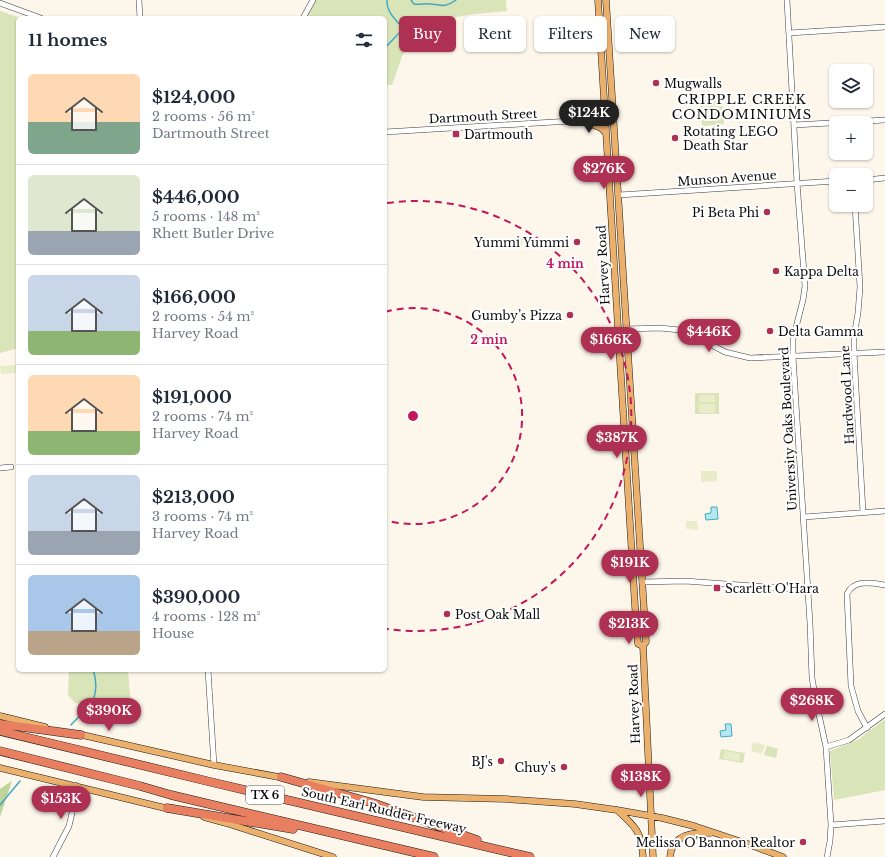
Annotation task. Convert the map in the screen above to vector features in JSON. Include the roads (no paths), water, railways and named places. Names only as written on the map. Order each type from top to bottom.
[{"type":"highway","points":[[0,724],[81,735]]},
{"type":"highway","name":"South Earl Rudder Freeway","points":[[0,731],[530,857]]},
{"type":"highway","name":"TX 6","points":[[0,751],[172,795],[434,857]]},
{"type":"highway","points":[[282,777],[373,803],[514,853]]},
{"type":"highway","points":[[167,808],[310,832],[336,834]]},
{"type":"main road","name":"Harvey Road","points":[[606,0],[646,642],[642,646],[653,857]]},
{"type":"main road","name":"Harvey Road","points":[[598,1],[632,562],[638,644],[642,646]]},
{"type":"main road","points":[[598,1],[602,6],[603,28],[608,30]]},
{"type":"main road","points":[[583,121],[600,109],[604,99]]},
{"type":"main road","points":[[613,99],[605,119],[609,122],[610,134],[615,139]]},
{"type":"main road","points":[[583,121],[601,128],[606,134]]},
{"type":"main road","points":[[609,172],[613,180],[614,191],[618,195],[615,199],[611,214]]},
{"type":"main road","points":[[616,304],[620,309],[622,328],[626,329]]},
{"type":"main road","points":[[621,371],[625,374],[626,393],[630,399]]},
{"type":"main road","points":[[627,474],[636,472]]},
{"type":"main road","points":[[632,562],[637,565],[638,581],[642,582]]},
{"type":"main road","points":[[0,716],[214,765],[334,786],[423,796],[506,799],[574,804],[662,818],[719,834],[783,857]]},
{"type":"main road","points":[[0,768],[75,785],[226,823],[333,857]]},
{"type":"main road","points":[[617,810],[637,829],[643,843],[643,857]]},
{"type":"main road","points":[[670,857],[670,851],[678,840],[687,834],[719,834]]},
{"type":"street","points":[[139,0],[140,16]]},
{"type":"street","points":[[304,16],[313,0]]},
{"type":"street","name":"University Oaks Boulevard","points":[[787,0],[797,183],[805,286],[793,339],[793,357],[804,517],[812,678],[826,747],[831,825],[830,841],[826,857]]},
{"type":"street","points":[[0,3],[36,16]]},
{"type":"street","points":[[789,33],[885,27]]},
{"type":"street","name":"Dartmouth Street","points":[[387,132],[605,119]]},
{"type":"street","points":[[794,125],[885,120]]},
{"type":"street","points":[[873,179],[885,178]]},
{"type":"street","name":"Munson Avenue","points":[[618,195],[829,181]]},
{"type":"street","name":"Hardwood Lane","points":[[855,212],[860,287],[854,336],[854,353],[863,512]]},
{"type":"street","points":[[626,329],[660,328],[679,330],[689,333],[723,351],[747,358],[885,352]]},
{"type":"street","points":[[0,468],[11,467]]},
{"type":"street","points":[[804,517],[885,511]]},
{"type":"street","points":[[642,582],[685,581],[808,590]]},
{"type":"street","points":[[867,728],[858,711],[851,686],[847,594],[850,589],[858,583],[885,585]]},
{"type":"street","points":[[208,672],[214,765]]},
{"type":"street","points":[[826,747],[849,740],[885,714]]},
{"type":"street","points":[[53,857],[69,826],[73,809],[75,785]]},
{"type":"street","points":[[831,825],[885,820]]},
{"type":"water","points":[[711,507],[717,507],[718,519],[706,520],[705,514],[711,513]]},
{"type":"water","points":[[725,724],[731,724],[732,736],[721,737],[720,731],[726,730]]},
{"type":"waterway","points":[[387,0],[389,11],[401,26],[400,32],[387,46]]},
{"type":"waterway","points":[[411,0],[414,4],[442,5],[450,4],[456,0]]},
{"type":"waterway","points":[[71,725],[89,707],[93,700],[96,687],[94,672]]},
{"type":"waterway","points":[[0,805],[20,781]]},
{"type":"place","name":"Mugwalls","points":[[656,83]]},
{"type":"place","name":"Dartmouth","points":[[456,134]]},
{"type":"place","name":"Rotating LEGO Death Star","points":[[675,138]]},
{"type":"place","name":"Pi Beta Phi","points":[[767,212]]},
{"type":"place","name":"Yummi Yummi","points":[[577,242]]},
{"type":"place","name":"Kappa Delta","points":[[776,271]]},
{"type":"place","name":"Gumby’s Pizza","points":[[570,315]]},
{"type":"place","name":"Delta Gamma","points":[[770,331]]},
{"type":"place","name":"Scarlett O'Hara","points":[[717,588]]},
{"type":"place","name":"Post Oak Mall","points":[[447,614]]},
{"type":"place","name":"BJ's","points":[[501,761]]},
{"type":"place","name":"Chuy's","points":[[564,767]]},
{"type":"place","name":"Melissa O'Bannon Realtor","points":[[803,842]]},
{"type":"district","name":"CRIPPLE CREEK CONDOMINIUMS","points":[[742,106]]}]
